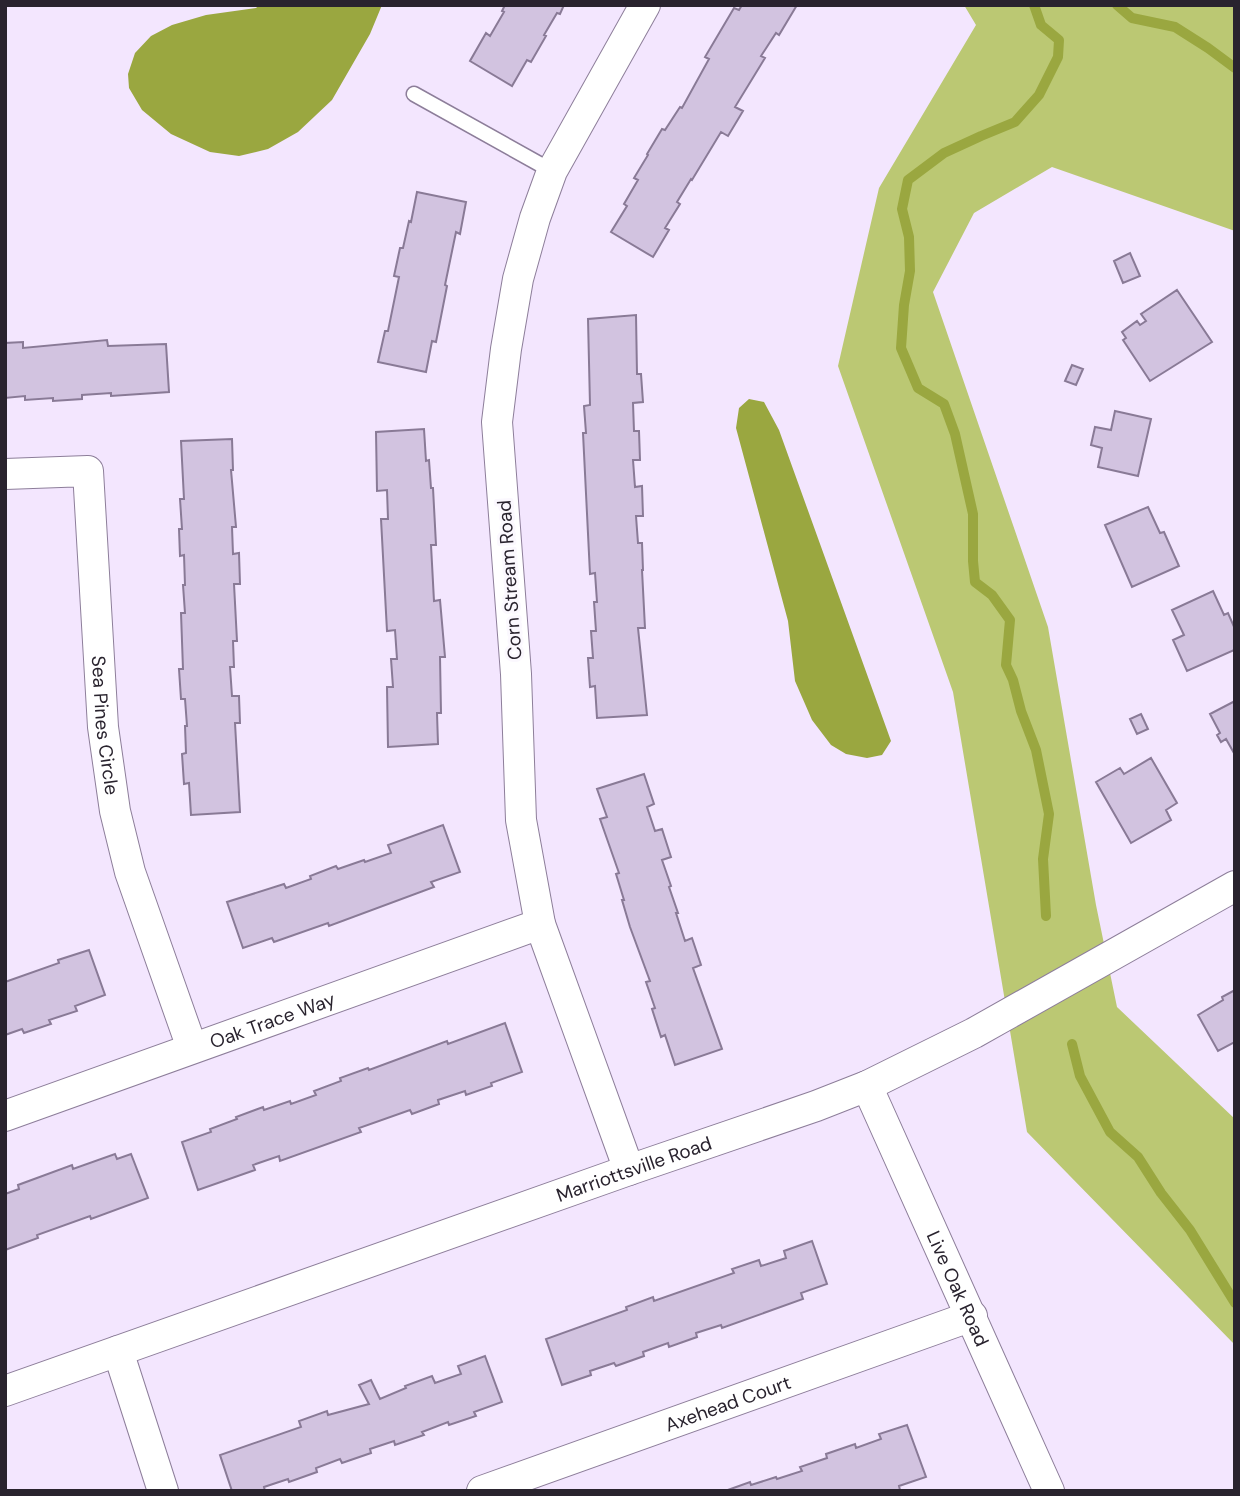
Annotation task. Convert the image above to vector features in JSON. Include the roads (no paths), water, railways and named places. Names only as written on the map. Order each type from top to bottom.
[{"type":"street","name":"Corn Stream Road","points":[[629,1170],[540,924],[521,820],[516,674],[497,422],[518,278],[535,218],[552,171],[645,5]]},
{"type":"street","name":"Sea Pines Circle","points":[[5,474],[88,471],[103,727],[116,811],[130,872],[192,1048]]},
{"type":"street","name":"Marriottsville Road","points":[[5,1391],[867,1086],[974,1033],[1235,886]]},
{"type":"street","name":"Oak Trace Way","points":[[5,1116],[540,924]]},
{"type":"street","name":"Live Oak Road","points":[[867,1086],[1049,1491]]},
{"type":"street","name":"Axehead Court","points":[[482,1491],[972,1316]]},
{"type":"street","points":[[118,1350],[163,1491]]},
{"type":"lane","points":[[414,94],[552,171]]},
{"type":"waterway","points":[[1034,5],[1041,25],[1059,40],[1058,57],[1039,95],[1015,122],[944,153],[908,180],[902,209],[909,237],[910,271],[901,348],[918,388],[944,404],[955,434],[973,514],[975,582],[992,595],[1010,620],[1006,665],[1036,750],[1049,814],[1043,859],[1046,916]]},
{"type":"waterway","points":[[1117,5],[1132,18],[1175,27],[1235,68]]},
{"type":"waterway","points":[[1072,1044],[1080,1076],[1110,1132],[1138,1157],[1161,1193],[1190,1230],[1235,1303]]}]
